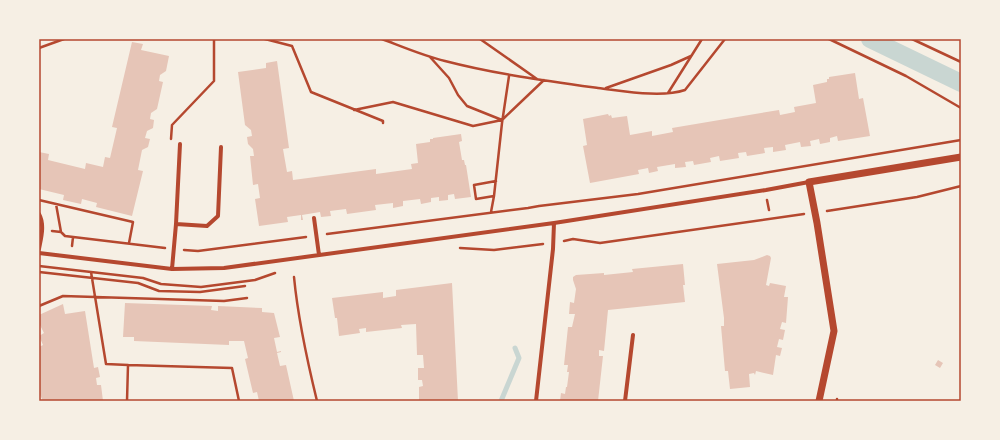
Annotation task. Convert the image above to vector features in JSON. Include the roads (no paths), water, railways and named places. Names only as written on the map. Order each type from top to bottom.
[{"type":"street","points":[[172,269],[180,144]]},
{"type":"street","points":[[176,224],[207,226],[218,216],[221,147]]},
{"type":"street","points":[[39,253],[172,269],[224,268],[554,223],[766,190],[961,157]]},
{"type":"street","points":[[809,182],[834,331],[819,401]]},
{"type":"street","points":[[39,214],[42,222],[39,250]]},
{"type":"street","points":[[314,218],[318,255]]},
{"type":"street","points":[[536,401],[554,242],[554,223]]},
{"type":"street","points":[[625,401],[633,335]]},
{"type":"waterway","points":[[870,39],[961,83]]},
{"type":"waterway","points":[[501,401],[519,358],[515,348]]}]
